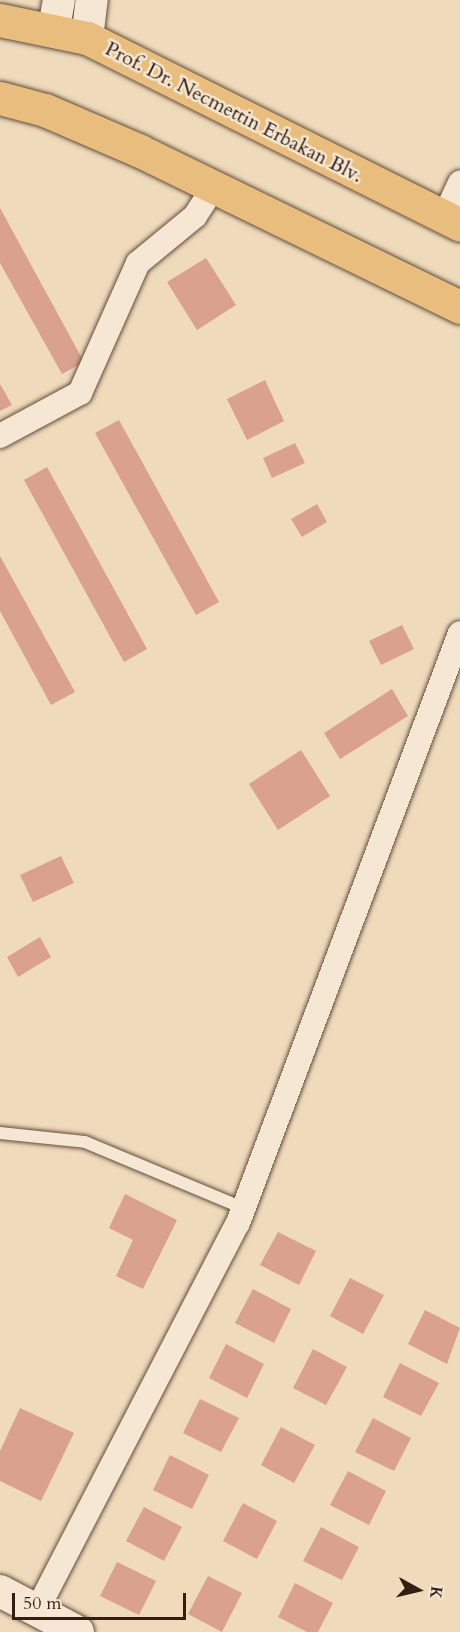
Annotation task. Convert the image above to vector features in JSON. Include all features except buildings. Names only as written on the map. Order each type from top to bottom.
[{"type":"main road","name":"Prof. Dr. Necmettin Erbakan Blv.","points":[[0,20],[57,14],[87,38],[452,221]]},
{"type":"main road","points":[[0,98],[45,110],[214,188],[460,307]]},
{"type":"street","points":[[87,38],[92,0]]},
{"type":"street","points":[[452,221],[460,183]]},
{"type":"street","points":[[0,436],[80,393],[138,263],[195,216],[214,188]]},
{"type":"street","points":[[37,1610],[243,1208],[460,633]]},
{"type":"street","points":[[0,1591],[78,1632]]},
{"type":"lane","points":[[0,1133],[85,1142],[243,1208]]}]
